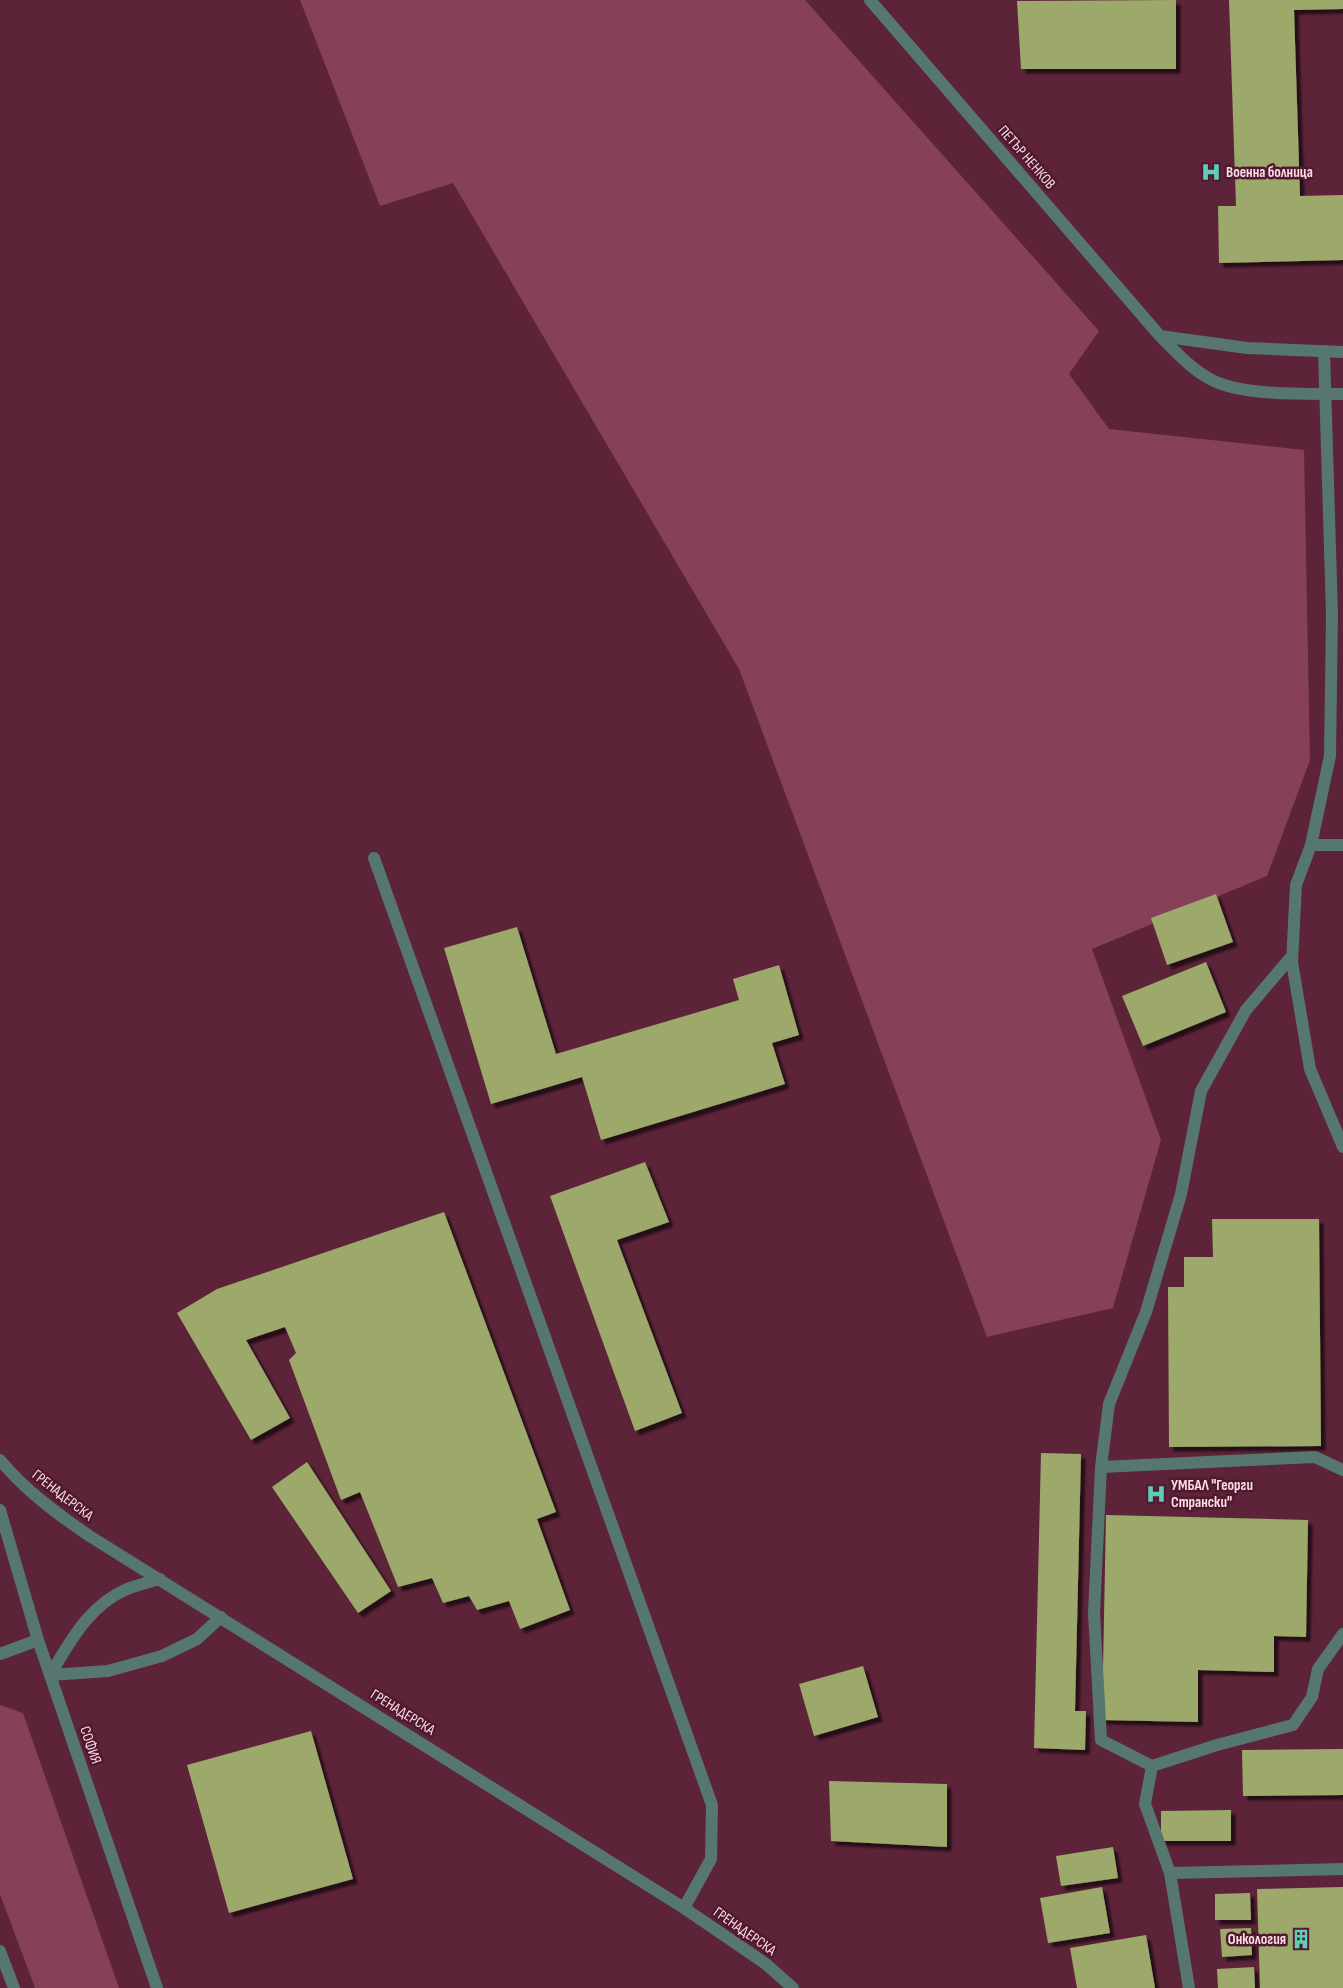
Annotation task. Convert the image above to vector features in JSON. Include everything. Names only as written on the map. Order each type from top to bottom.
[{"type":"street","name":"ПЕТЪР НЕНКОВ","points":[[870,0],[1160,336],[1187,364],[1210,380],[1236,390],[1343,394]]},
{"type":"street","points":[[1160,336],[1247,348],[1343,352]]},
{"type":"street","points":[[1324,351],[1338,614],[1330,756],[1310,845],[1296,885],[1292,956],[1310,1069],[1343,1147]]},
{"type":"street","points":[[1310,845],[1343,845]]},
{"type":"street","points":[[374,858],[712,1805],[711,1858],[684,1908]]},
{"type":"street","points":[[1292,956],[1246,1010],[1201,1091],[1178,1203],[1146,1312],[1109,1404],[1102,1467],[1094,1613],[1101,1740],[1152,1766],[1217,1745],[1293,1725],[1312,1697],[1318,1669],[1343,1634]]},
{"type":"street","points":[[1102,1467],[1315,1457],[1343,1470]]},
{"type":"street","name":"ГРЕНАДЕРСКА","points":[[0,1460],[12,1475],[51,1510],[88,1535],[684,1908],[766,1964],[793,1988]]},
{"type":"street","name":"СОФИЯ","points":[[0,1510],[38,1640],[157,1988]]},
{"type":"street","points":[[50,1675],[75,1633],[97,1608],[125,1590],[160,1579]]},
{"type":"street","points":[[50,1675],[108,1671],[162,1656],[197,1639],[221,1618]]},
{"type":"street","points":[[0,1654],[38,1640]]},
{"type":"street","points":[[1152,1766],[1145,1804],[1170,1873],[1189,1988]]},
{"type":"street","points":[[1170,1873],[1343,1869]]},
{"type":"street","points":[[0,1951],[14,1988]]},
{"type":"shaded area","points":[[300,0],[805,0],[1099,331],[1069,374],[1109,429],[1304,450],[1310,760],[1267,876],[1092,949],[1161,1140],[1113,1308],[987,1337],[739,669],[453,183],[380,206]]},
{"type":"shaded area","points":[[0,1705],[23,1713],[119,1988],[35,1988],[0,1894]]},
{"type":"building","points":[[1176,0],[1176,69],[1021,69],[1017,1]]},
{"type":"building","points":[[1229,0],[1343,0],[1343,9],[1294,10],[1300,196],[1343,195],[1343,260],[1219,263],[1218,206],[1236,206]]},
{"type":"building","points":[[1216,894],[1233,942],[1167,965],[1151,918]]},
{"type":"building","points":[[517,927],[556,1054],[739,1000],[733,979],[779,965],[799,1035],[772,1043],[785,1084],[601,1140],[582,1077],[491,1104],[444,948]]},
{"type":"building","points":[[1206,962],[1226,1012],[1143,1046],[1122,996]]},
{"type":"building","points":[[645,1162],[669,1222],[617,1240],[682,1413],[635,1431],[550,1196]]},
{"type":"building","points":[[444,1212],[556,1512],[537,1519],[570,1610],[520,1629],[509,1601],[477,1610],[469,1596],[443,1603],[432,1578],[398,1587],[360,1492],[341,1500],[289,1360],[296,1353],[285,1327],[246,1340],[290,1418],[251,1440],[177,1313],[217,1289]]},
{"type":"building","points":[[1212,1219],[1319,1219],[1321,1446],[1169,1447],[1168,1287],[1184,1287],[1184,1257],[1213,1257]]},
{"type":"building","points":[[1041,1453],[1081,1454],[1075,1711],[1086,1711],[1085,1750],[1034,1748]]},
{"type":"building","points":[[307,1462],[391,1591],[358,1613],[272,1487]]},
{"type":"building","points":[[1106,1515],[1308,1520],[1306,1637],[1274,1636],[1274,1672],[1198,1670],[1198,1722],[1102,1720]]},
{"type":"building","points":[[863,1666],[878,1717],[814,1736],[799,1684]]},
{"type":"building","points":[[311,1731],[353,1879],[229,1913],[187,1765]]},
{"type":"building","points":[[1343,1749],[1343,1795],[1243,1796],[1242,1750]]},
{"type":"building","points":[[829,1781],[947,1784],[947,1847],[831,1841]]},
{"type":"building","points":[[1231,1810],[1231,1841],[1161,1841],[1161,1811]]},
{"type":"building","points":[[1113,1847],[1118,1878],[1061,1886],[1056,1856]]},
{"type":"building","points":[[1102,1887],[1110,1933],[1048,1943],[1040,1898]]},
{"type":"building","name":"Онкология","points":[[1343,1887],[1343,1988],[1260,1988],[1257,1889]]},
{"type":"building","points":[[1250,1893],[1251,1920],[1215,1920],[1215,1894]]},
{"type":"building","points":[[1251,1928],[1252,1955],[1222,1957],[1220,1929]]},
{"type":"building","points":[[1146,1935],[1155,1988],[1077,1988],[1070,1948]]},
{"type":"building","points":[[1254,1967],[1255,1988],[1218,1988],[1217,1969]]},
{"type":"place","name":"Военна болница","points":[[1211,172]]},
{"type":"place","name":"УМБАЛ \"Георги Странски\"","points":[[1156,1494]]},
{"type":"place","name":"Онкология","points":[[1301,1939]]}]
